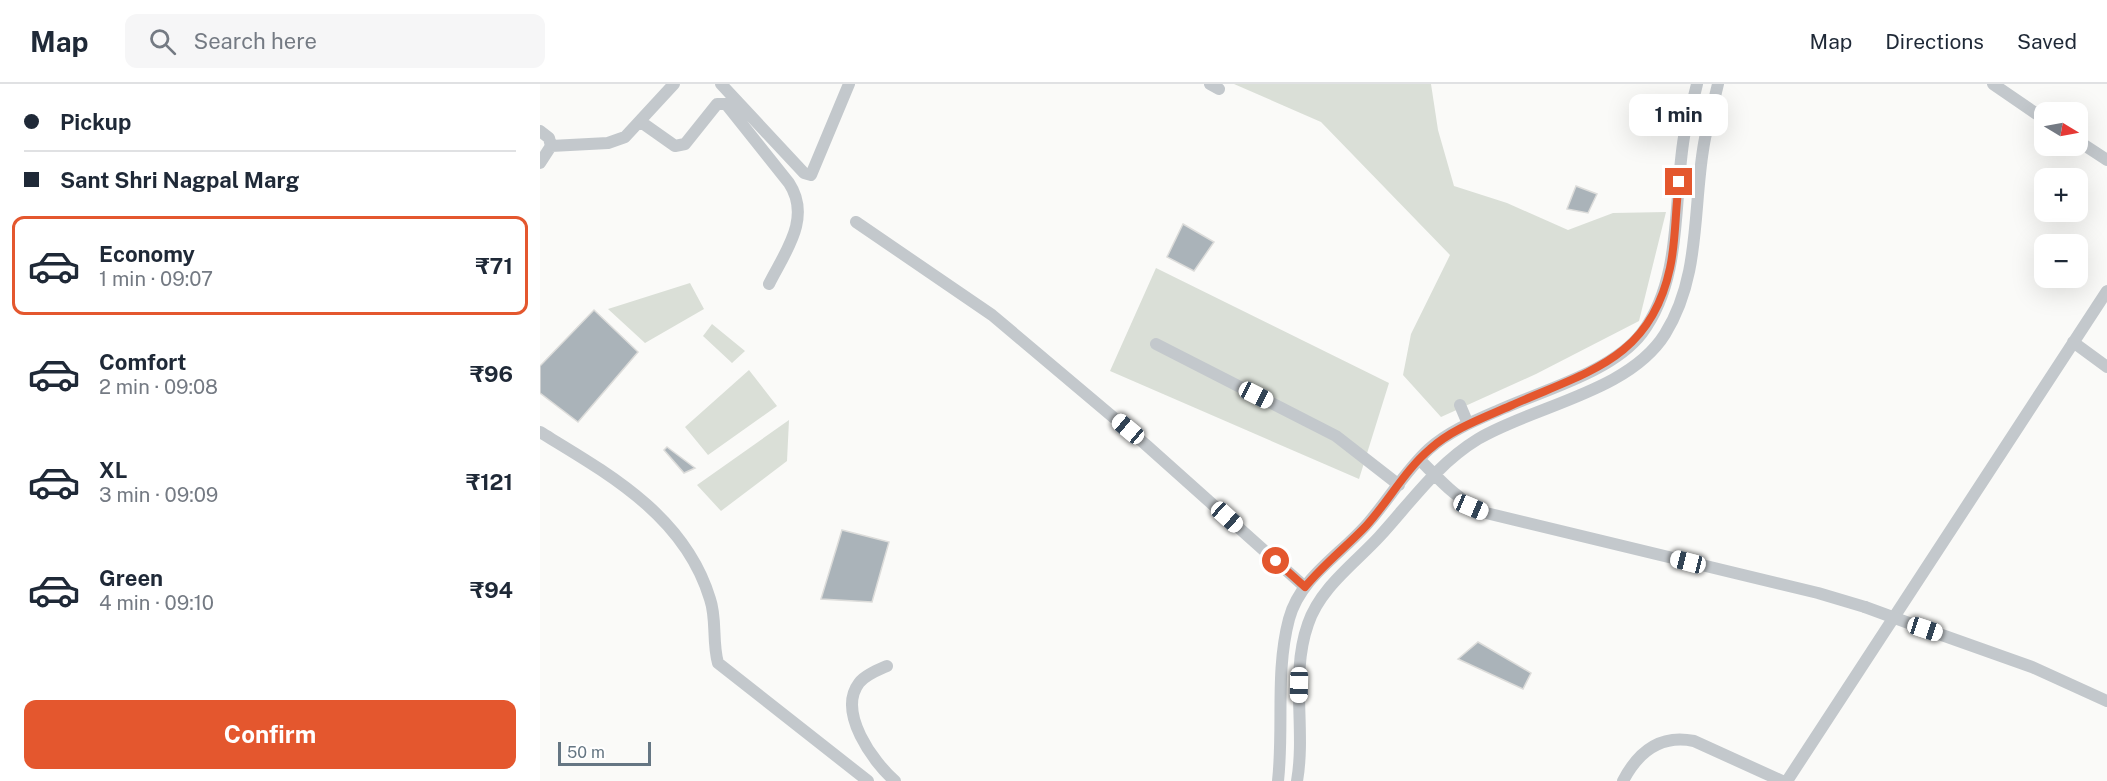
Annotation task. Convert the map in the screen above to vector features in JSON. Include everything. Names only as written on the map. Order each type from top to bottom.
[{"type":"street","points":[[551,146],[608,143],[625,136],[641,122],[674,84]]},
{"type":"street","points":[[721,84],[804,173],[811,175],[849,84]]},
{"type":"street","points":[[1278,781],[1284,644],[1289,618],[1305,587],[1367,525],[1430,448],[1468,424],[1603,365],[1627,349],[1641,335],[1665,288],[1670,265],[1684,136],[1697,84]]},
{"type":"street","points":[[1297,781],[1300,654],[1312,611],[1326,590],[1378,537],[1434,474],[1479,438],[1610,380],[1639,361],[1660,341],[1685,296],[1690,275],[1703,149],[1718,84]]},
{"type":"street","points":[[1993,84],[2034,112]]},
{"type":"street","points":[[641,122],[675,146],[680,146],[685,144],[717,104],[726,104],[789,183],[797,195],[800,206],[798,222],[769,284]]},
{"type":"street","points":[[540,131],[549,138],[551,146],[540,164]]},
{"type":"street","points":[[2088,148],[2107,160]]},
{"type":"street","points":[[856,222],[992,315],[1145,444],[1305,587]]},
{"type":"street","points":[[1786,781],[2107,291]]},
{"type":"street","points":[[2073,342],[2107,367]]},
{"type":"street","points":[[1156,344],[1336,435],[1400,484]]},
{"type":"street","points":[[1460,405],[1468,424]]},
{"type":"street","points":[[540,432],[632,490],[653,508],[689,553],[704,580],[711,602],[718,663],[868,781]]},
{"type":"street","points":[[1420,460],[1463,501],[1486,513],[1818,593],[1865,607],[2032,667],[2107,701]]},
{"type":"street","points":[[887,666],[860,682],[854,694],[854,708],[862,741],[873,758],[895,781]]},
{"type":"street","points":[[1623,781],[1638,757],[1650,748],[1670,739],[1682,739],[1694,741],[1782,781]]},
{"type":"shaded area","points":[[1234,84],[1431,84],[1438,130],[1454,186],[1507,203],[1568,230],[1613,213],[1666,212],[1639,321],[1536,374],[1441,417],[1403,375],[1411,334],[1450,255],[1321,122]]},
{"type":"shaded area","points":[[1156,268],[1389,383],[1359,479],[1110,371]]},
{"type":"shaded area","points":[[690,283],[704,309],[645,343],[608,309]]},
{"type":"shaded area","points":[[712,324],[745,351],[732,363],[703,336]]},
{"type":"shaded area","points":[[749,370],[777,406],[708,455],[685,427]]},
{"type":"shaded area","points":[[789,420],[787,461],[721,511],[697,485]]},
{"type":"building","points":[[1576,186],[1597,194],[1588,213],[1567,209]]},
{"type":"building","points":[[1183,224],[1214,242],[1194,271],[1167,257]]},
{"type":"building","points":[[594,310],[638,352],[578,422],[540,393],[540,366]]},
{"type":"building","points":[[667,447],[695,468],[684,473],[664,450]]},
{"type":"building","points":[[842,530],[889,542],[872,602],[821,599]]},
{"type":"building","points":[[1478,642],[1531,673],[1523,689],[1458,659]]},
{"type":"route","points":[[1276,561],[1305,587],[1367,525],[1430,448],[1468,424],[1603,365],[1627,349],[1641,335],[1651,319],[1665,288],[1670,265],[1679,182]]}]
